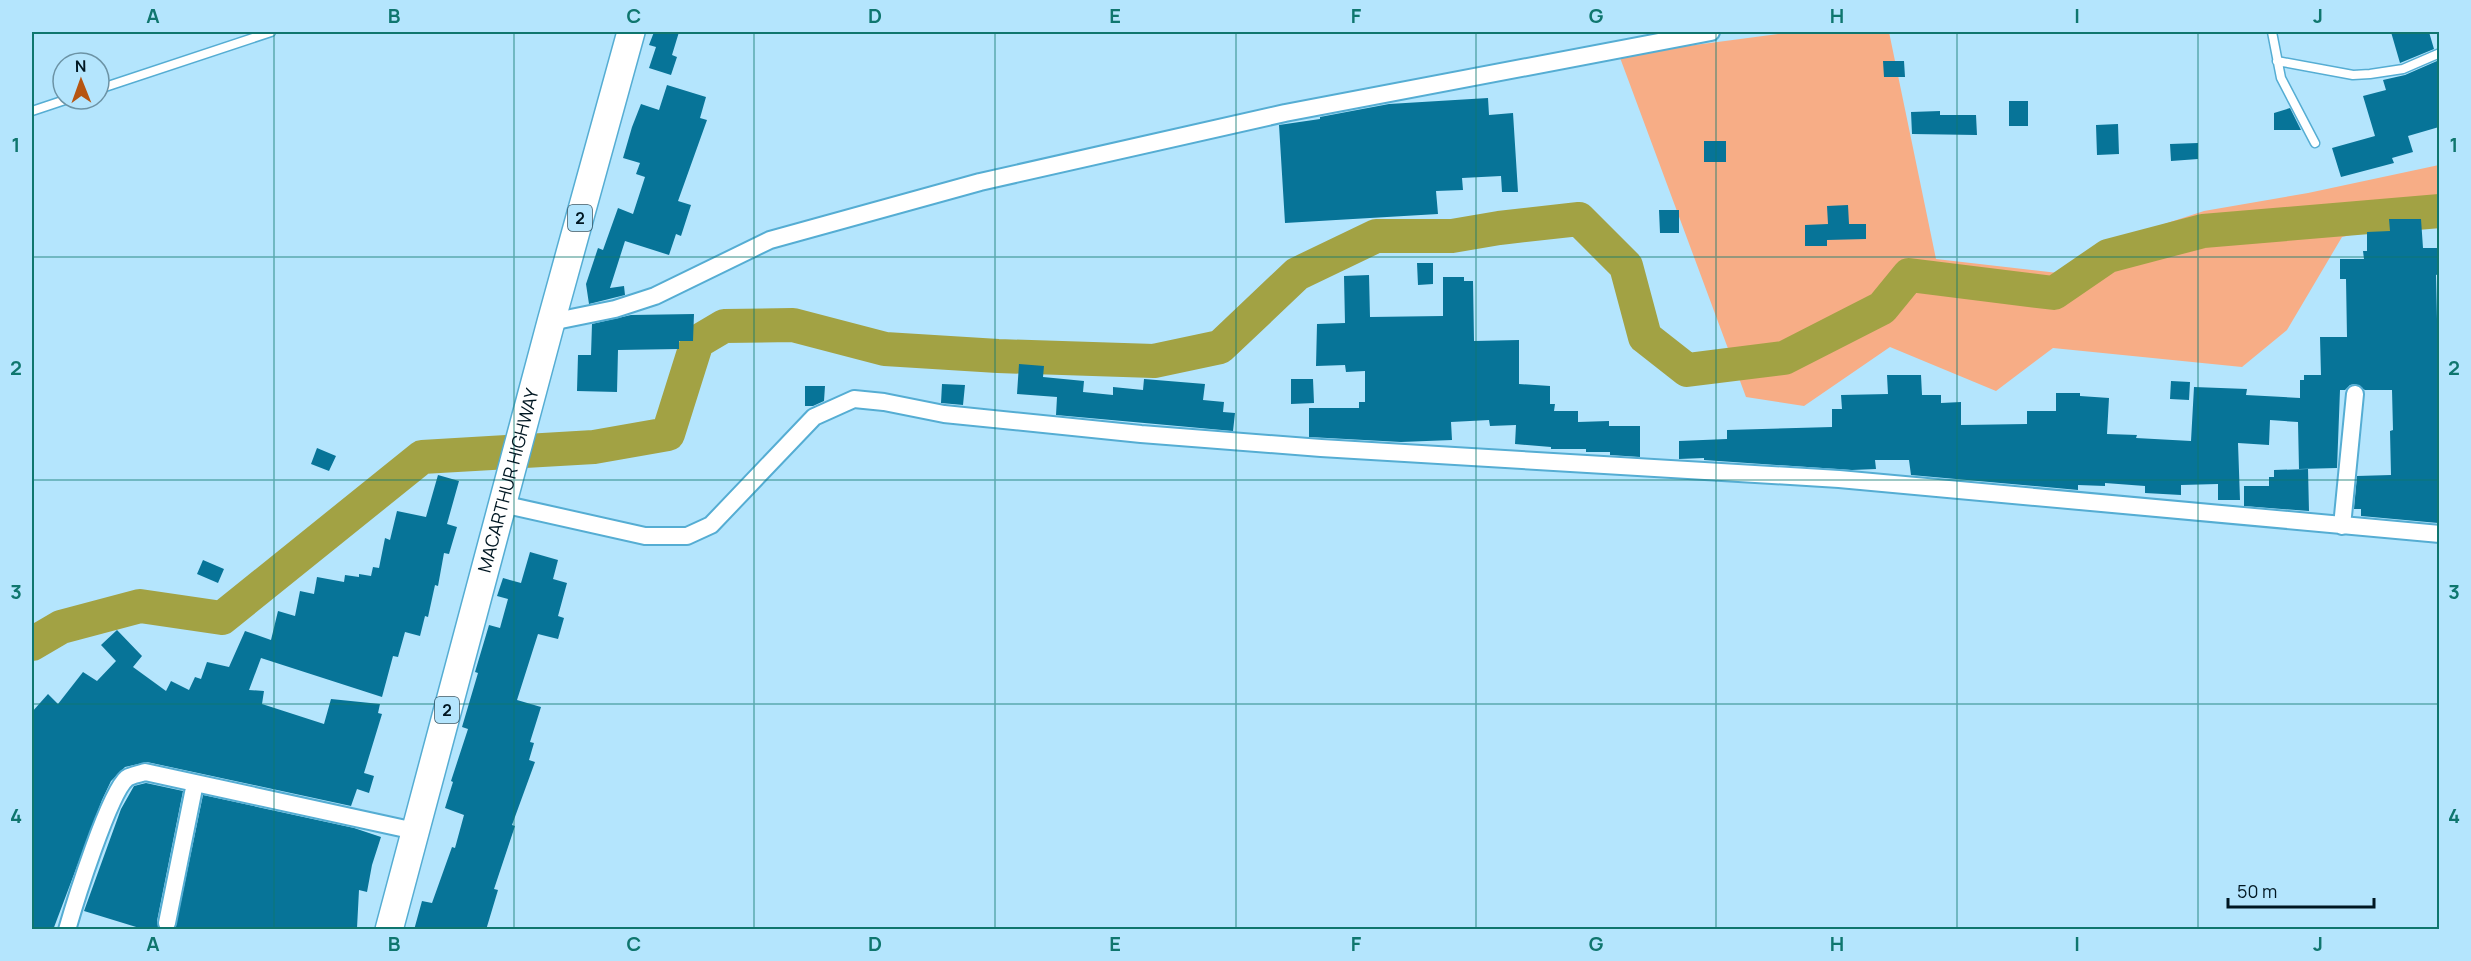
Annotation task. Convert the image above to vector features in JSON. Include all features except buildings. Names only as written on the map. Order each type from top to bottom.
[{"type":"highway","name":"MACARTHUR HIGHWAY","points":[[389,930],[631,32]]},
{"type":"street","points":[[551,322],[615,309],[655,296],[770,240],[980,182],[1285,113],[1711,32]]},
{"type":"street","points":[[2342,526],[2355,394]]},
{"type":"street","points":[[504,497],[645,536],[687,536],[711,525],[814,417],[854,399],[884,402],[944,414],[1141,434],[1321,448],[1839,479],[2439,534]]},
{"type":"street","points":[[67,930],[83,876],[118,792],[128,778],[145,772],[415,831]]},
{"type":"street","points":[[167,923],[195,783]]},
{"type":"lane","points":[[111,85],[271,32]]},
{"type":"lane","points":[[2272,32],[2286,92],[2315,143]]},
{"type":"lane","points":[[2277,61],[2353,75],[2403,69],[2439,52]]},
{"type":"lane","points":[[32,111],[51,105]]},
{"type":"shaded area","points":[[1794,32],[1889,32],[1936,259],[2058,273],[2097,246],[2204,211],[2308,193],[2439,165],[2439,216],[2342,237],[2287,330],[2242,367],[2053,348],[1996,391],[1890,347],[1804,406],[1746,397],[1619,55]]},
{"type":"waterway","points":[[32,644],[61,627],[140,606],[222,618],[422,457],[594,447],[668,434],[697,342],[724,326],[793,325],[885,349],[998,356],[1154,361],[1220,347],[1297,274],[1376,236],[1452,236],[1579,219],[1626,266],[1645,337],[1687,370],[1784,358],[1882,308],[1909,275],[2054,293],[2108,256],[2203,231],[2440,211]]}]
